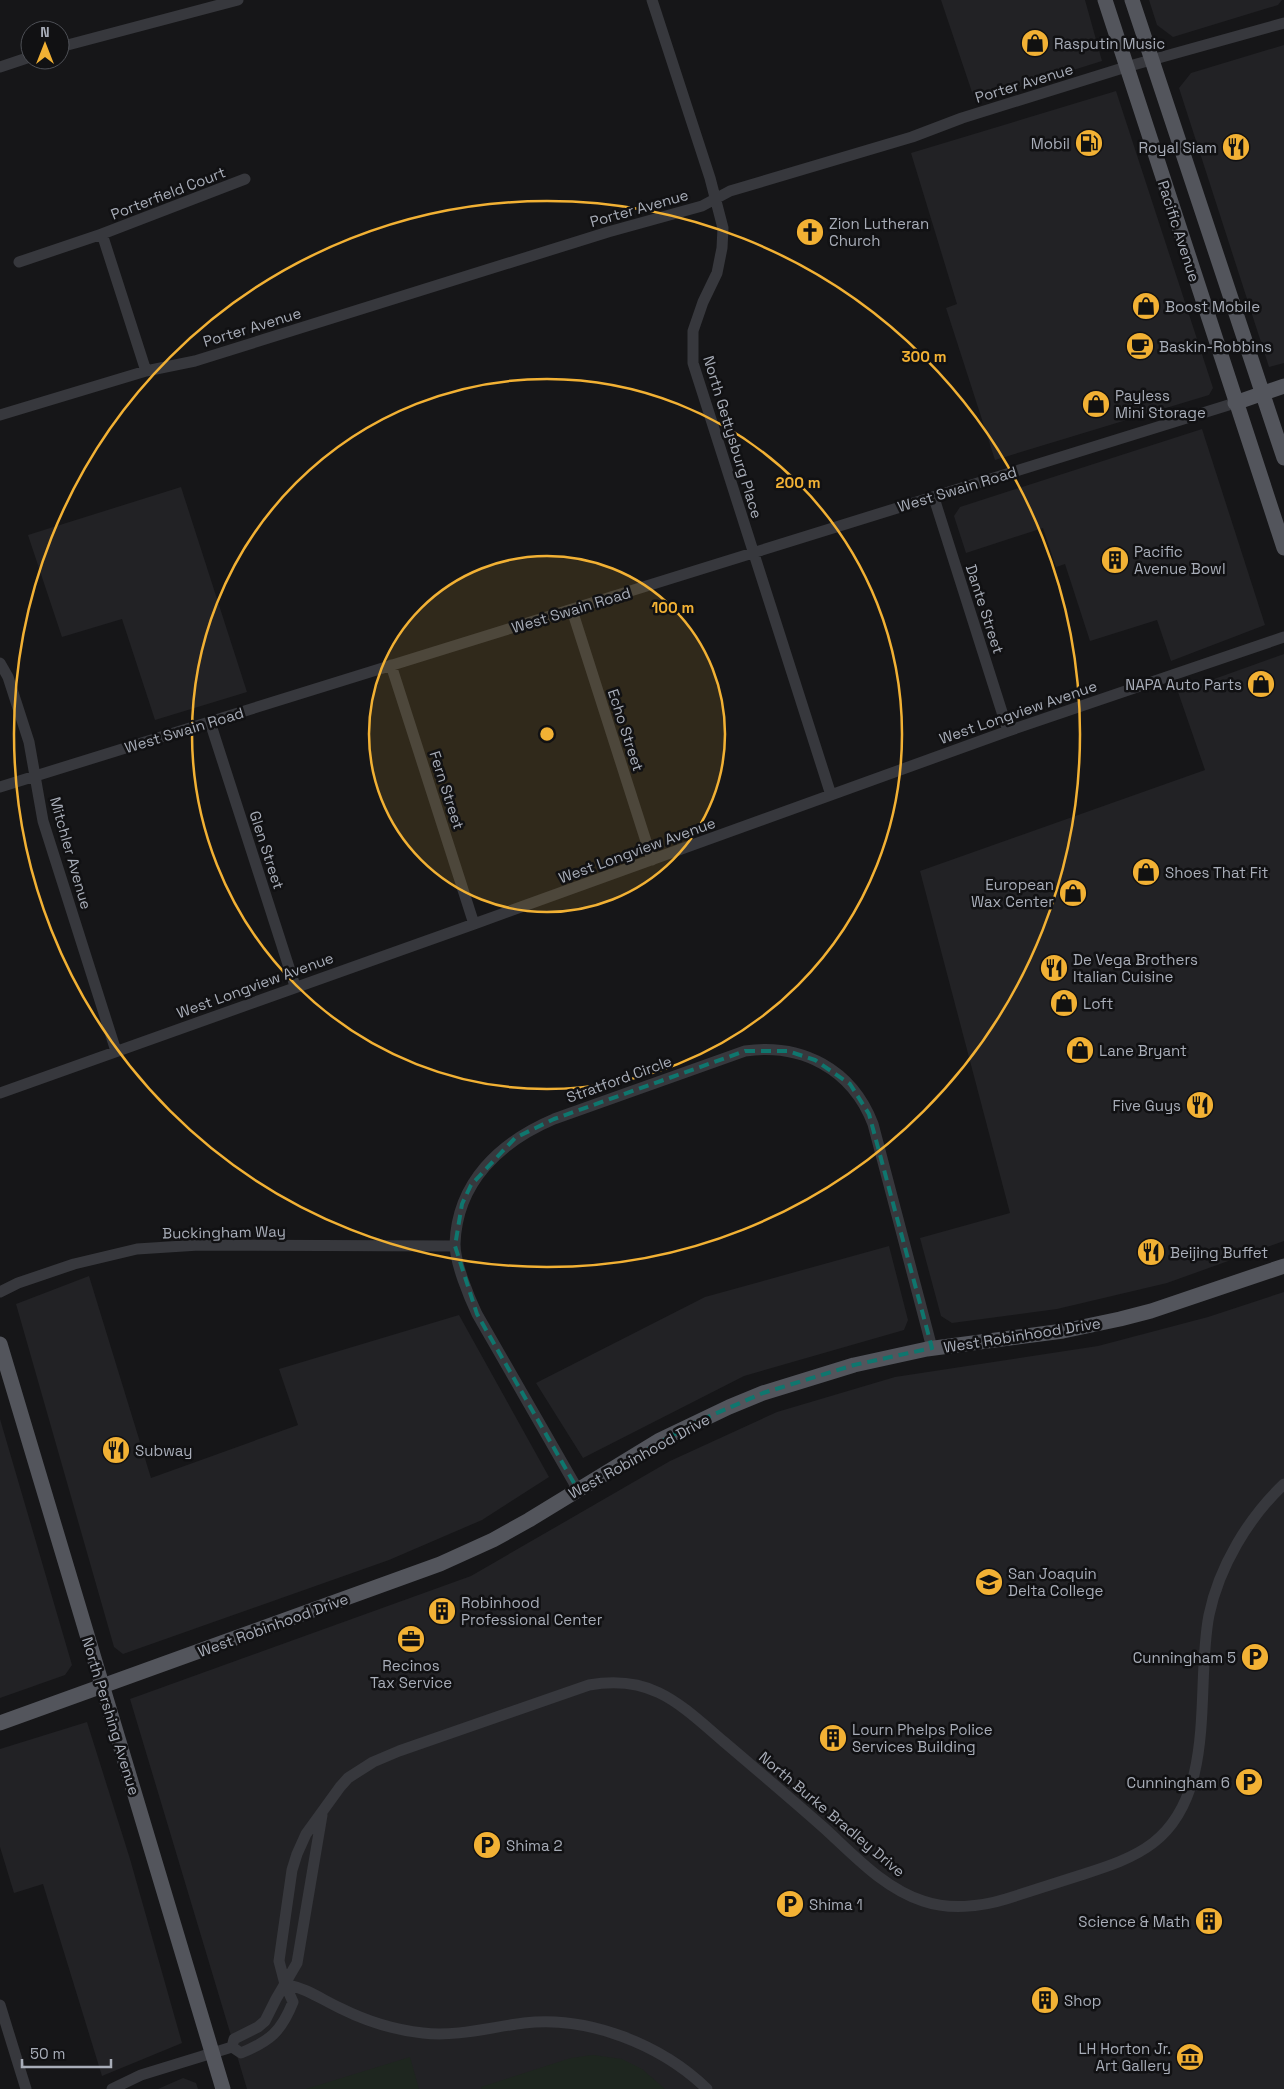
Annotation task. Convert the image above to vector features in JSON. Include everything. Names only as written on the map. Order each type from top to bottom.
[{"type":"main road","name":"Pacific Avenue","points":[[1105,0],[1235,403],[1284,547]]},
{"type":"main road","points":[[1132,0],[1284,458]]},
{"type":"main road","name":"West Swain Road","points":[[1235,403],[1284,386]]},
{"type":"main road","name":"West Robinhood Drive","points":[[0,1723],[440,1564],[493,1540],[660,1440],[763,1393],[854,1364],[932,1348],[1063,1331],[1120,1319],[1151,1311],[1284,1266]]},
{"type":"main road","name":"North Pershing Avenue","points":[[0,1344],[222,2089]]},
{"type":"street","points":[[70,44],[238,0]]},
{"type":"street","name":"North Gettysburg Place","points":[[652,0],[723,228],[722,248],[717,273],[703,302],[693,331],[692,355],[695,369],[831,795]]},
{"type":"street","name":"Porter Avenue","points":[[0,415],[146,371],[195,360],[608,232],[702,206],[730,191],[912,137],[962,118],[1126,67],[1284,23]]},
{"type":"street","points":[[0,67],[20,60]]},
{"type":"street","name":"Porterfield Court","points":[[19,262],[102,234],[245,179]]},
{"type":"street","name":"Porterfield Court","points":[[102,234],[146,371]]},
{"type":"street","name":"West Swain Road","points":[[0,787],[1235,403]]},
{"type":"street","name":"Dante Street","points":[[934,498],[1008,730]]},
{"type":"street","name":"Echo Street","points":[[572,610],[652,860]]},
{"type":"street","name":"West Longview Avenue","points":[[0,1093],[652,860],[1008,730],[1284,637]]},
{"type":"street","name":"Mitchler Avenue","points":[[0,663],[8,677],[29,742],[42,821],[116,1051]]},
{"type":"street","name":"Fern Street","points":[[391,666],[474,924]]},
{"type":"street","name":"Glen Street","points":[[210,722],[295,986]]},
{"type":"street","name":"Stratford Circle","points":[[578,1490],[477,1314],[466,1289],[455,1246],[462,1204],[471,1185],[503,1148],[529,1130],[554,1118],[745,1052],[759,1049],[788,1051],[816,1060],[839,1074],[859,1096],[869,1114],[932,1348]]},
{"type":"street","name":"Buckingham Way","points":[[0,1292],[18,1283],[74,1264],[137,1249],[199,1245],[455,1246]]},
{"type":"street","name":"North Burke Bradley Drive","points":[[112,2089],[141,2075],[212,2052],[232,2047],[241,2053],[262,2044],[275,2033],[287,2016],[293,2002],[285,1984],[279,1961],[292,1870],[306,1834],[323,1812],[332,1795],[348,1778],[382,1758],[567,1692],[602,1683],[627,1682],[653,1689],[680,1706],[785,1794],[882,1880],[909,1896],[943,1906],[984,1905],[1107,1867],[1140,1852],[1155,1842],[1175,1819],[1192,1785],[1197,1759],[1207,1629],[1215,1595],[1227,1565],[1248,1527],[1284,1484]]},
{"type":"street","name":"North Burke Bradley Drive","points":[[232,2047],[234,2039],[258,2027],[265,2021],[297,1963],[323,1812]]},
{"type":"street","points":[[285,1984],[303,1988],[340,2008],[371,2021],[400,2030],[424,2033],[479,2031],[526,2022],[554,2022],[578,2025],[617,2034],[662,2054],[707,2089]]},
{"type":"street","points":[[0,2005],[26,2089]]},
{"type":"highlighted area","points":[[745,1051],[788,1051],[815,1060],[850,1084],[869,1114],[932,1348],[854,1365],[763,1393],[694,1423],[578,1490],[477,1314],[455,1246],[462,1204],[471,1185],[515,1138],[554,1119]]},
{"type":"shaded area","points":[[941,0],[1085,0],[1102,61],[975,101]]},
{"type":"shaded area","points":[[1149,0],[1282,0],[1278,5],[1173,37],[1157,25]]},
{"type":"shaded area","points":[[1284,45],[1284,363],[1269,367],[1179,88],[1191,73]]},
{"type":"shaded area","points":[[1116,91],[1213,388],[1209,395],[995,460],[946,308],[957,304],[911,153]]},
{"type":"shaded area","points":[[1202,429],[1265,625],[1171,661],[1157,620],[1090,641],[1065,564],[1056,567],[1043,528],[966,553],[954,516],[960,507]]},
{"type":"shaded area","points":[[181,487],[247,692],[155,720],[122,619],[62,637],[28,535]]},
{"type":"shaded area","points":[[1284,654],[1284,1241],[1167,1283],[1057,1309],[952,1323],[941,1316],[920,1238],[1010,1213],[920,871],[1205,770],[1178,692]]},
{"type":"shaded area","points":[[889,1246],[908,1320],[904,1330],[744,1376],[583,1458],[536,1383],[705,1297]]},
{"type":"shaded area","points":[[89,1276],[151,1478],[298,1425],[279,1369],[459,1315],[549,1477],[482,1520],[389,1560],[123,1654],[114,1647],[16,1304]]},
{"type":"shaded area","name":"San Joaquin Delta College","points":[[1284,1292],[1284,2089],[247,2089],[130,1699],[471,1576],[670,1461],[777,1412],[895,1377],[1098,1346],[1208,1317]]},
{"type":"shaded area","points":[[0,1419],[72,1665],[65,1675],[0,1698]]},
{"type":"shaded area","points":[[87,1722],[130,1859],[182,2043],[102,2076],[43,1884],[14,1893],[0,1847],[0,1749]]},
{"type":"shaded area","points":[[593,2055],[622,2059],[642,2069],[665,2089],[482,2089],[481,2087],[571,2058]]},
{"type":"shaded area","points":[[410,2057],[419,2089],[306,2089]]},
{"type":"shaded area","points":[[183,2078],[196,2083],[198,2089],[158,2089]]},
{"type":"place","name":"Rasputin Music","points":[[1035,43]]},
{"type":"place","name":"Mobil","points":[[1089,143]]},
{"type":"place","name":"Royal Siam","points":[[1236,147]]},
{"type":"place","name":"Zion Lutheran Church","points":[[810,232]]},
{"type":"place","name":"Boost Mobile","points":[[1146,306]]},
{"type":"place","name":"Baskin-Robbins","points":[[1140,346]]},
{"type":"place","name":"Payless Mini Storage","points":[[1096,404]]},
{"type":"place","name":"Pacific Avenue Bowl","points":[[1115,560]]},
{"type":"place","name":"NAPA Auto Parts","points":[[1261,684]]},
{"type":"place","name":"Shoes That Fit","points":[[1146,872]]},
{"type":"place","name":"European Wax Center","points":[[1073,893]]},
{"type":"place","name":"De Vega Brothers Italian Cuisine","points":[[1054,968]]},
{"type":"place","name":"Loft","points":[[1064,1003]]},
{"type":"place","name":"Lane Bryant","points":[[1080,1050]]},
{"type":"place","name":"Five Guys","points":[[1200,1105]]},
{"type":"place","name":"Beijing Buffet","points":[[1151,1252]]},
{"type":"place","name":"Subway","points":[[116,1450]]},
{"type":"place","name":"San Joaquin Delta College","points":[[989,1582]]},
{"type":"place","name":"Robinhood Professional Center","points":[[442,1611]]},
{"type":"place","name":"Recinos Tax Service","points":[[411,1639]]},
{"type":"place","name":"Cunningham 5","points":[[1255,1657]]},
{"type":"place","name":"Lourn Phelps Police Services Building","points":[[833,1738]]},
{"type":"place","name":"Cunningham 6","points":[[1249,1782]]},
{"type":"place","name":"Shima 2","points":[[487,1845]]},
{"type":"place","name":"Shima 1","points":[[790,1904]]},
{"type":"place","name":"Science & Math","points":[[1209,1921]]},
{"type":"place","name":"Shop","points":[[1045,2000]]},
{"type":"place","name":"LH Horton Jr. Art Gallery","points":[[1190,2057]]}]
